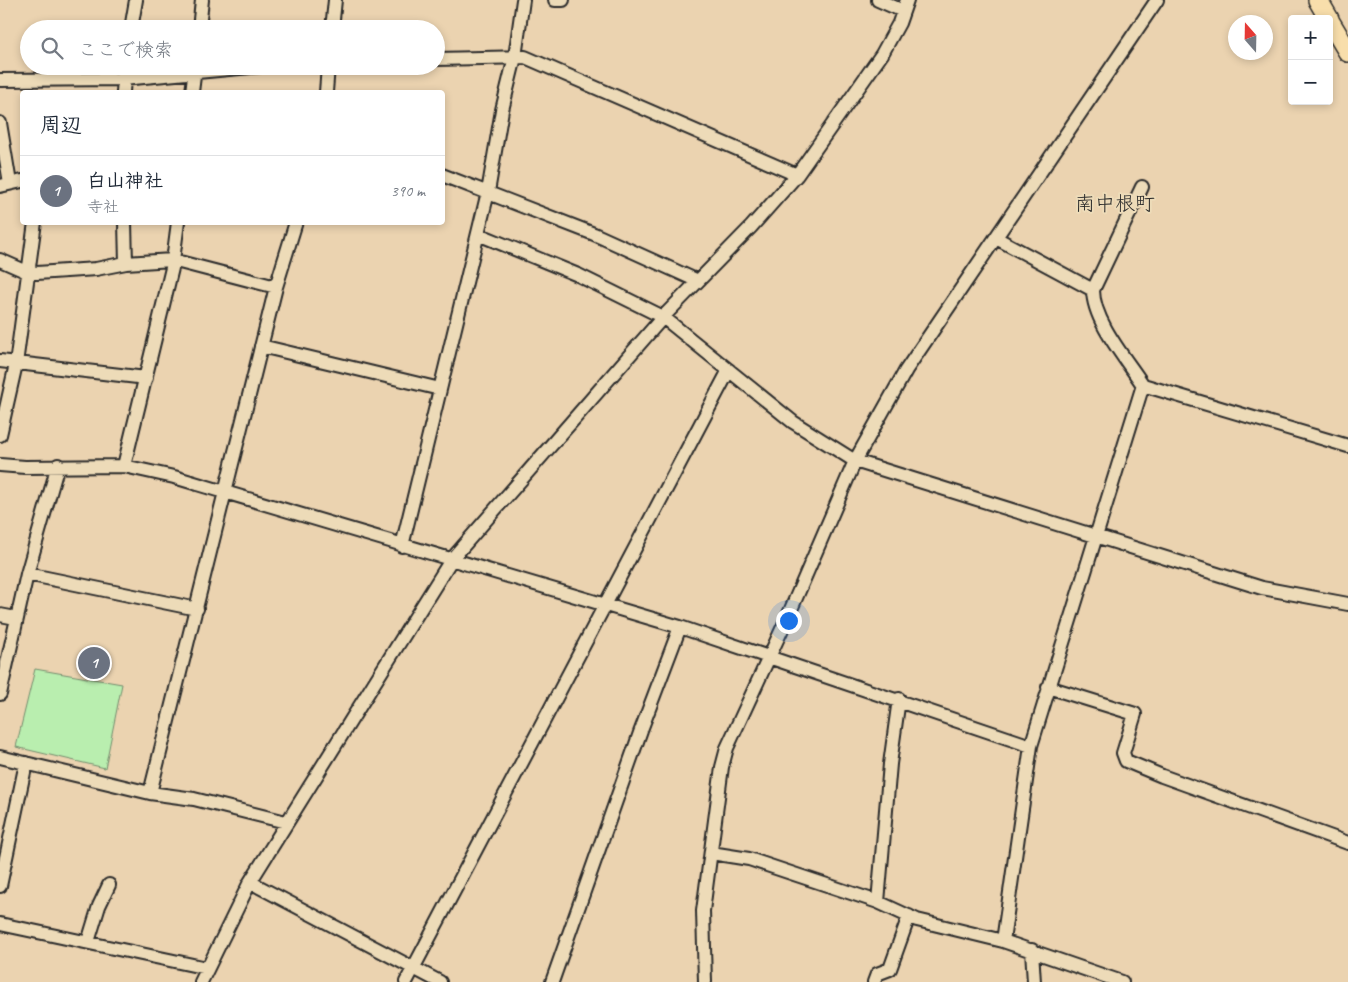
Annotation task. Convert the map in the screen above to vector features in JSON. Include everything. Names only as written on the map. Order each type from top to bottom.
[{"type":"main road","points":[[1318,0],[1327,15]]},
{"type":"main road","points":[[1333,26],[1348,52]]},
{"type":"street","points":[[133,20],[136,0]]},
{"type":"street","points":[[200,20],[202,0]]},
{"type":"street","points":[[333,20],[335,0]]},
{"type":"street","points":[[402,546],[488,192],[502,110],[515,57],[522,0]]},
{"type":"street","points":[[556,0],[563,0]]},
{"type":"street","points":[[201,982],[250,882],[451,560],[663,317],[752,227],[797,175],[882,54],[905,5],[878,0]]},
{"type":"street","points":[[705,982],[703,911],[722,767],[727,748],[767,658],[790,614],[855,461],[906,370],[1157,0]]},
{"type":"street","points":[[445,59],[525,57],[797,175]]},
{"type":"street","points":[[0,80],[89,75]]},
{"type":"street","points":[[123,90],[124,75]]},
{"type":"street","points":[[192,90],[194,75]]},
{"type":"street","points":[[326,90],[327,75]]},
{"type":"street","points":[[0,126],[11,183]]},
{"type":"street","points":[[445,176],[594,234],[698,281]]},
{"type":"street","points":[[1142,187],[1093,290],[1093,300],[1098,314],[1143,385],[1348,446]]},
{"type":"street","points":[[0,435],[16,364],[35,225]]},
{"type":"street","points":[[125,225],[126,264]]},
{"type":"street","points":[[124,466],[172,268],[178,225]]},
{"type":"street","points":[[150,793],[276,287],[295,225]]},
{"type":"street","points":[[478,234],[578,275],[663,317],[793,422],[855,461],[1262,588],[1348,604]]},
{"type":"street","points":[[996,238],[1093,290]]},
{"type":"street","points":[[0,260],[29,272],[96,269],[172,260],[276,287]]},
{"type":"street","points":[[261,346],[440,389]]},
{"type":"street","points":[[0,361],[146,378]]},
{"type":"street","points":[[406,982],[606,607],[729,370]]},
{"type":"street","points":[[1003,941],[1031,746],[1143,385]]},
{"type":"street","points":[[0,465],[25,467],[124,466],[224,492],[606,607],[680,627],[1031,746]]},
{"type":"street","points":[[0,694],[27,574],[58,466]]},
{"type":"street","points":[[27,574],[197,609]]},
{"type":"street","points":[[0,615],[16,618]]},
{"type":"street","points":[[552,982],[627,768],[680,627]]},
{"type":"street","points":[[1048,687],[1135,714],[1122,753],[1126,761],[1162,776],[1348,843]]},
{"type":"street","points":[[878,902],[890,764],[899,700]]},
{"type":"street","points":[[0,757],[150,793],[194,799],[286,822]]},
{"type":"street","points":[[0,886],[26,763]]},
{"type":"street","points":[[711,854],[749,859],[878,902],[908,916],[961,932],[1003,941],[1122,982]]},
{"type":"street","points":[[250,882],[440,982]]},
{"type":"street","points":[[88,942],[99,906],[109,885]]},
{"type":"street","points":[[874,982],[877,974],[890,969],[908,916]]},
{"type":"street","points":[[0,924],[207,968]]},
{"type":"street","points":[[1032,950],[1034,982]]},
{"type":"green space","points":[[35,669],[122,684],[105,768],[16,747]]},
{"type":"place","name":"白山神社","points":[[94,663]]},
{"type":"district","name":"南中根町","points":[[1115,203]]}]
